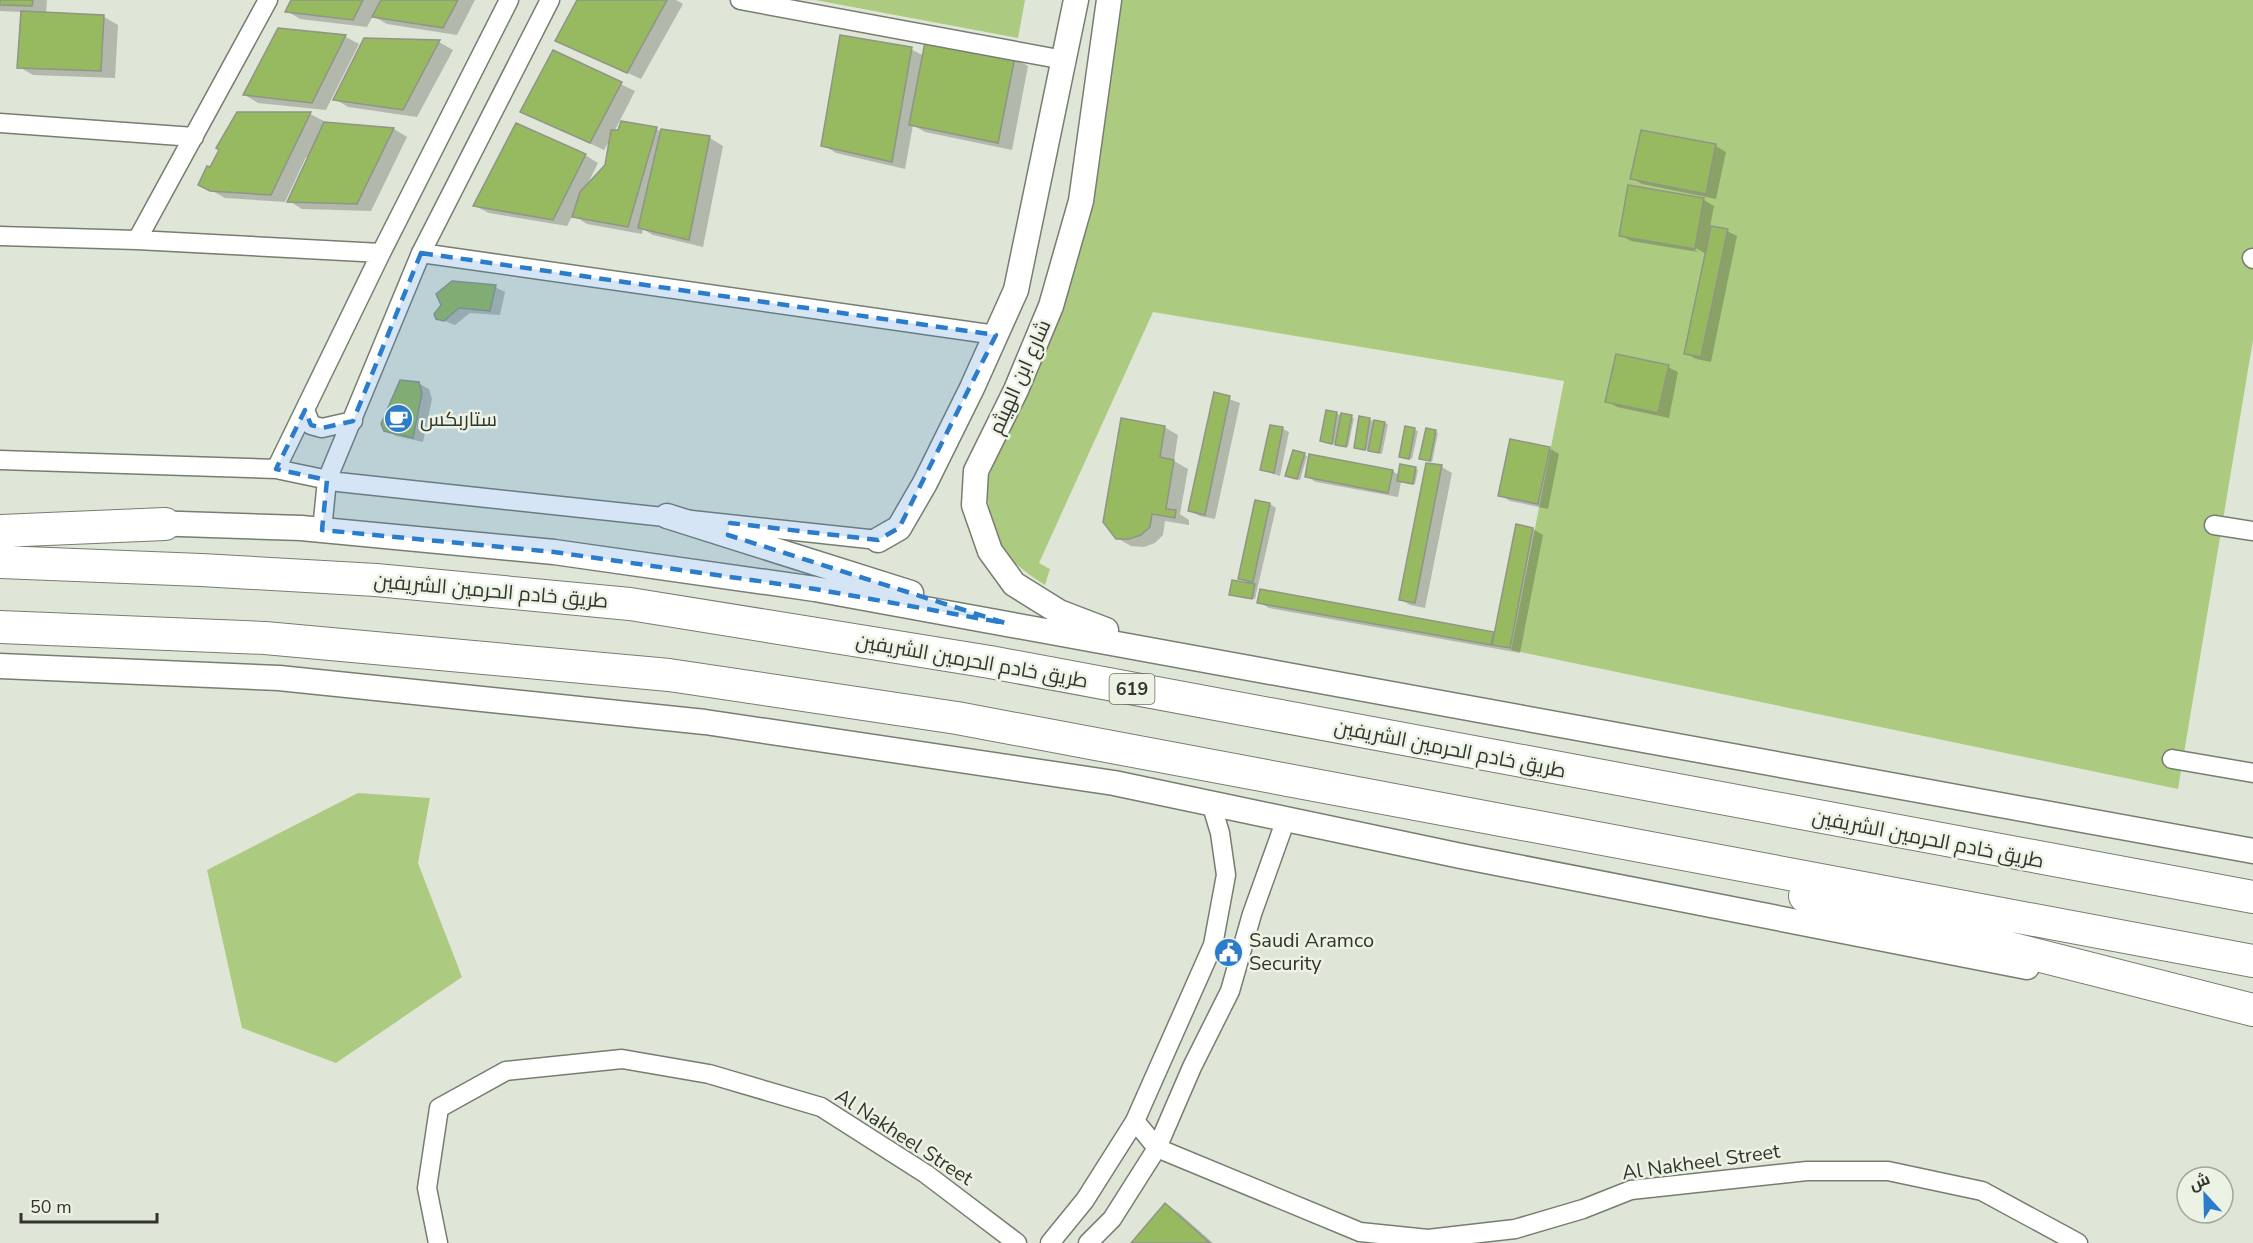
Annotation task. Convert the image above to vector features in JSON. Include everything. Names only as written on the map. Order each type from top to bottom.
[{"type":"highway","points":[[0,531],[165,524]]},
{"type":"highway","name":"طريق خادم الحرمين الشريفين","points":[[0,562],[376,580],[630,604],[990,662],[2253,897]]},
{"type":"highway","points":[[0,627],[265,638],[669,675],[957,718],[2253,961]]},
{"type":"highway","points":[[1511,821],[2253,1011]]},
{"type":"main road","name":"شارع ابن الهيثم","points":[[878,540],[899,528],[962,409],[1016,290],[1076,0]]},
{"type":"main road","name":"شارع ابن الهيثم","points":[[1109,0],[1081,201],[1051,306],[1016,390],[976,471],[974,505],[990,551],[1014,584],[1059,612],[1162,651]]},
{"type":"main road","points":[[667,516],[1005,623]]},
{"type":"main road","points":[[0,518],[322,530],[554,552],[815,589],[2253,851]]},
{"type":"main road","points":[[0,666],[279,678],[705,722],[1114,783],[2253,1011]]},
{"type":"street","points":[[137,240],[268,0]]},
{"type":"street","points":[[276,469],[381,253],[509,0]]},
{"type":"street","points":[[322,530],[327,480],[422,253],[550,0]]},
{"type":"street","points":[[740,0],[1064,60]]},
{"type":"street","points":[[0,123],[194,137]]},
{"type":"street","points":[[0,236],[137,240],[381,253]]},
{"type":"street","points":[[422,253],[996,335]]},
{"type":"street","points":[[305,410],[311,425],[322,428],[353,421]]},
{"type":"street","points":[[0,460],[276,469],[327,480],[878,540]]},
{"type":"street","points":[[2214,525],[2253,531]]},
{"type":"street","points":[[2172,759],[2253,773]]},
{"type":"street","points":[[1050,1243],[1085,1200],[1135,1121],[1214,945],[1226,875],[1220,832],[1211,803]]},
{"type":"street","points":[[1088,1243],[1112,1219],[1157,1148],[1192,1067],[1230,991],[1252,914],[1286,819]]},
{"type":"street","name":"Al Nakheel Street","points":[[438,1243],[427,1188],[439,1108],[506,1071],[622,1059],[709,1074],[820,1107],[926,1174],[1017,1243]]},
{"type":"street","name":"Al Nakheel Street","points":[[1135,1121],[1157,1148],[1360,1232],[1452,1240],[1515,1229],[1583,1209],[1631,1190],[1808,1171],[1888,1171],[1982,1191],[2078,1243]]},
{"type":"highlighted area","points":[[421,253],[996,335],[899,528],[878,540],[730,523],[728,535],[1005,623],[815,589],[554,552],[322,530],[327,480],[276,469],[305,410],[311,425],[322,428],[353,421]]},
{"type":"green space","points":[[815,0],[1025,0],[1018,38]]},
{"type":"green space","points":[[1121,0],[2253,0],[2253,340],[2178,789],[1511,650],[1564,381],[1153,312],[1039,563],[1050,569],[1045,585],[1029,574],[1016,564],[998,541],[989,514],[988,478],[1054,325],[1108,79]]},
{"type":"green space","points":[[358,793],[430,798],[418,863],[462,977],[336,1063],[242,1028],[207,870]]},
{"type":"building","points":[[0,0],[33,0],[32,6],[0,5]]},
{"type":"building","points":[[291,0],[363,0],[353,20],[285,12]]},
{"type":"building","points":[[381,0],[458,0],[443,28],[372,17]]},
{"type":"building","points":[[577,0],[667,0],[627,73],[555,41]]},
{"type":"building","points":[[21,11],[104,15],[101,71],[17,68]]},
{"type":"building","points":[[278,28],[346,35],[312,103],[243,95]]},
{"type":"building","points":[[840,35],[912,47],[892,162],[821,146]]},
{"type":"building","points":[[364,38],[440,40],[403,110],[333,100]]},
{"type":"building","points":[[925,42],[1015,57],[998,143],[909,125]]},
{"type":"building","points":[[553,50],[622,82],[590,143],[520,112]]},
{"type":"building","points":[[237,112],[311,112],[271,195],[210,191],[198,185],[207,166],[210,167],[219,150],[216,148]]},
{"type":"building","points":[[621,121],[657,127],[628,227],[572,217],[580,192],[605,165],[611,130],[618,130]]},
{"type":"building","points":[[324,122],[394,128],[357,204],[287,202]]},
{"type":"building","points":[[516,123],[586,154],[553,220],[473,206]]},
{"type":"building","points":[[661,129],[710,136],[689,240],[638,228]]},
{"type":"building","points":[[1641,130],[1716,144],[1706,194],[1630,179]]},
{"type":"building","points":[[1628,185],[1704,198],[1695,249],[1619,236]]},
{"type":"building","points":[[1711,226],[1728,229],[1701,357],[1684,354]]},
{"type":"building","points":[[452,281],[496,285],[490,311],[459,308],[444,321],[436,319],[434,314],[441,305],[436,294]]},
{"type":"building","points":[[1616,354],[1669,365],[1658,413],[1605,402]]},
{"type":"building","points":[[400,380],[419,382],[422,393],[413,438],[384,431],[381,424]]},
{"type":"building","points":[[1214,392],[1230,396],[1205,515],[1188,511]]},
{"type":"building","points":[[1326,410],[1337,412],[1332,444],[1320,441]]},
{"type":"building","points":[[1341,413],[1352,415],[1346,447],[1335,445]]},
{"type":"building","points":[[1359,416],[1370,418],[1365,450],[1354,448]]},
{"type":"building","points":[[1121,418],[1165,426],[1160,457],[1174,460],[1166,509],[1176,510],[1175,518],[1152,514],[1150,527],[1141,535],[1129,539],[1116,539],[1103,522]]},
{"type":"building","points":[[1374,420],[1385,422],[1379,453],[1368,451]]},
{"type":"building","points":[[1270,425],[1283,427],[1274,473],[1260,470]]},
{"type":"building","points":[[1405,426],[1415,428],[1409,459],[1399,457]]},
{"type":"building","points":[[1426,428],[1436,430],[1430,461],[1419,459]]},
{"type":"building","points":[[1510,439],[1550,447],[1538,504],[1498,496]]},
{"type":"building","points":[[1293,450],[1305,453],[1297,479],[1285,476]]},
{"type":"building","points":[[1309,454],[1393,470],[1388,493],[1305,477]]},
{"type":"building","points":[[1426,463],[1442,465],[1415,603],[1399,600]]},
{"type":"building","points":[[1400,464],[1416,467],[1413,484],[1397,481]]},
{"type":"building","points":[[1255,500],[1270,503],[1253,582],[1238,579]]},
{"type":"building","points":[[1516,524],[1533,528],[1510,648],[1492,645]]},
{"type":"building","points":[[1232,580],[1255,584],[1252,599],[1229,595]]},
{"type":"building","points":[[1260,589],[1494,632],[1491,645],[1257,603]]},
{"type":"building","points":[[1165,1203],[1210,1243],[1131,1243]]},
{"type":"place","name":"ستاربكس","points":[[399,419]]},
{"type":"place","name":"Saudi Aramco Security","points":[[1228,952]]}]
